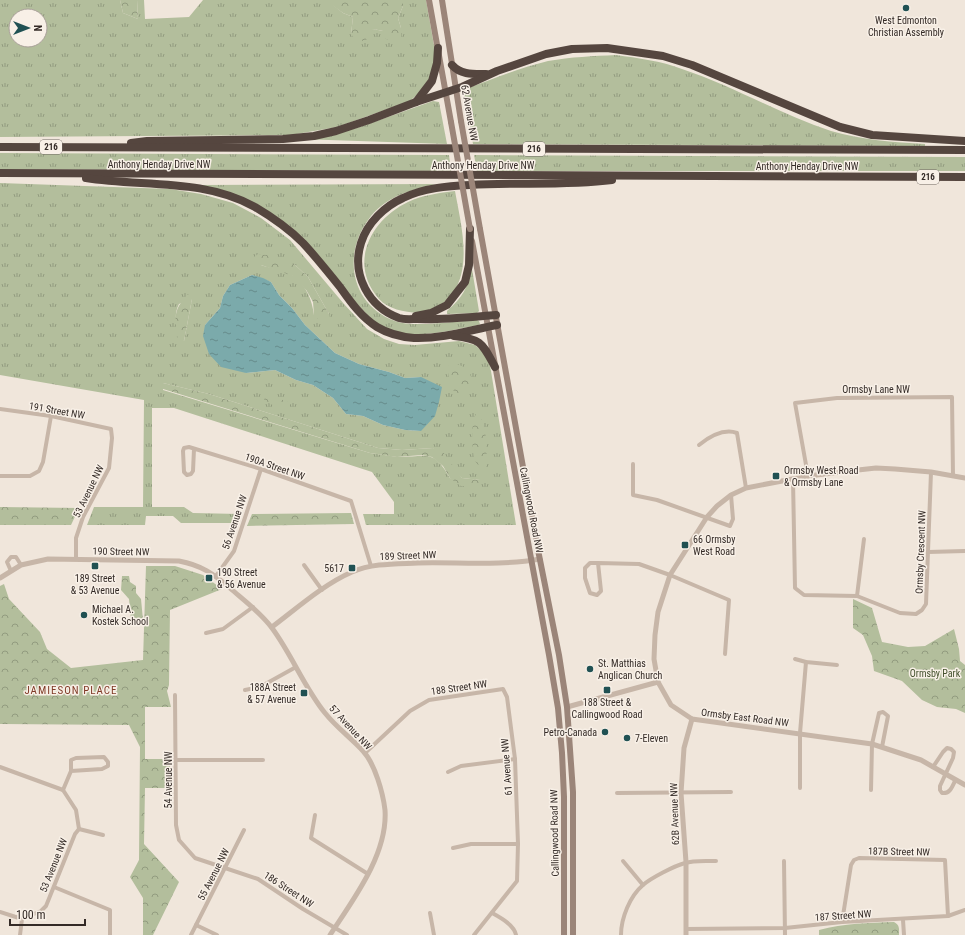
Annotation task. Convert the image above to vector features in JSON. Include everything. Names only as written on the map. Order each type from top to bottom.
[{"type":"highway","points":[[416,102],[432,81],[437,63],[438,48]]},
{"type":"highway","points":[[102,147],[147,141],[283,139],[314,136],[336,131],[456,89],[488,74],[546,54],[572,49],[607,48],[663,56],[692,65],[840,127],[872,135],[965,141]]},
{"type":"highway","points":[[452,65],[460,71],[469,74],[488,74]]},
{"type":"highway","name":"Anthony Henday Drive NW","points":[[0,147],[965,150]]},
{"type":"highway","name":"Anthony Henday Drive NW","points":[[0,173],[965,177]]},
{"type":"highway","points":[[62,174],[106,181],[184,186],[205,189],[223,194],[247,204],[289,230],[323,266],[358,310],[376,326],[390,333],[412,338],[427,338],[450,336],[497,325]]},
{"type":"highway","points":[[496,315],[430,320],[402,319],[388,313],[376,304],[365,290],[359,276],[358,256],[361,242],[369,227],[378,215],[389,205],[420,191],[458,185],[594,182],[639,176]]},
{"type":"highway","points":[[402,319],[431,313],[447,305],[465,282],[468,271],[470,229]]},
{"type":"highway","points":[[450,336],[471,338],[481,344],[495,367]]},
{"type":"main road","name":"62 Avenue NW","points":[[429,0],[446,92]]},
{"type":"main road","name":"62 Avenue NW","points":[[442,0],[461,121],[497,325]]},
{"type":"main road","name":"Callingwood Road NW","points":[[446,92],[558,708],[564,798],[564,935]]},
{"type":"main road","name":"Callingwood Road NW","points":[[497,325],[559,654],[567,707],[573,792],[573,935]]},
{"type":"street","name":"Ormsby Lane NW","points":[[808,476],[795,403],[837,398],[952,397],[953,476]]},
{"type":"street","name":"191 Street NW","points":[[0,410],[51,416],[111,429]]},
{"type":"street","points":[[0,476],[30,476],[39,472],[43,462],[51,416]]},
{"type":"street","name":"53 Avenue NW","points":[[76,559],[76,538],[83,517],[109,468],[112,438],[111,429]]},
{"type":"street","points":[[699,445],[708,438],[729,430],[737,433],[746,488]]},
{"type":"street","points":[[189,447],[194,449],[193,471],[191,474],[187,475],[184,472],[183,449],[189,447]]},
{"type":"street","name":"190A Street NW","points":[[194,449],[261,469],[351,501],[371,566]]},
{"type":"street","points":[[633,464],[633,495],[657,500],[730,526],[733,520],[731,495]]},
{"type":"street","points":[[558,708],[567,707],[658,682],[654,658],[655,635],[658,612],[670,575],[706,517],[731,495],[746,488],[808,476],[876,468],[931,472],[965,478]]},
{"type":"street","name":"56 Avenue NW","points":[[216,576],[234,551],[261,469]]},
{"type":"street","name":"Ormsby Crescent NW","points":[[793,479],[795,588],[804,595],[857,596],[900,613],[916,614],[922,610],[926,604],[931,472]]},
{"type":"street","points":[[857,596],[864,539]]},
{"type":"street","points":[[928,552],[965,551]]},
{"type":"street","points":[[11,571],[8,562],[10,557],[16,557],[22,565]]},
{"type":"street","name":"190 Street NW","points":[[0,578],[22,565],[48,559],[179,560],[192,563],[216,576]]},
{"type":"street","name":"189 Street NW","points":[[272,627],[322,590],[352,572],[371,566],[436,563],[507,564],[540,559]]},
{"type":"street","points":[[598,563],[601,591],[597,595],[590,593],[585,578],[585,568],[590,563],[598,563],[639,564],[670,575],[729,600],[725,654]]},
{"type":"street","points":[[304,565],[322,590]]},
{"type":"street","name":"57 Avenue NW","points":[[216,576],[252,607],[272,627],[307,687],[325,713],[365,753],[380,786],[385,810],[384,828],[379,850],[368,874],[330,935]]},
{"type":"street","points":[[206,633],[223,630],[252,607]]},
{"type":"street","points":[[795,659],[806,662],[837,665]]},
{"type":"street","name":"Ormsby East Road NW","points":[[800,788],[800,733],[806,662]]},
{"type":"street","points":[[245,690],[260,687],[296,667]]},
{"type":"street","name":"Ormsby East Road NW","points":[[658,682],[671,705],[692,719],[800,733],[882,746],[914,757],[965,785]]},
{"type":"street","name":"188 Street NW","points":[[365,753],[410,711],[429,700],[503,690]]},
{"type":"street","name":"61 Avenue NW","points":[[492,913],[517,881],[518,844],[515,759],[507,697],[503,690]]},
{"type":"street","name":"54 Avenue NW","points":[[175,695],[176,825],[179,840],[195,858]]},
{"type":"street","points":[[871,790],[872,744],[879,713],[883,712],[888,716],[882,746]]},
{"type":"street","name":"62B Avenue NW","points":[[686,932],[686,862],[681,793],[684,748],[692,719]]},
{"type":"street","points":[[933,767],[943,752],[947,748],[951,749],[954,752],[953,758],[940,786],[942,793],[950,791],[956,781]]},
{"type":"street","points":[[63,790],[71,771],[71,760],[76,758],[104,757],[108,762],[108,766],[102,769],[71,771]]},
{"type":"street","points":[[448,772],[461,766],[515,759]]},
{"type":"street","points":[[176,760],[263,760]]},
{"type":"street","points":[[0,767],[63,790],[76,810],[79,829],[103,835]]},
{"type":"street","points":[[617,793],[731,792]]},
{"type":"street","points":[[315,815],[311,838],[368,874]]},
{"type":"street","name":"53 Avenue NW","points":[[22,919],[41,911],[46,906],[75,834],[79,829]]},
{"type":"street","name":"55 Avenue NW","points":[[191,935],[244,830]]},
{"type":"street","points":[[453,848],[471,844],[518,844]]},
{"type":"street","name":"186 Street NW","points":[[195,858],[258,879],[303,909],[348,935]]},
{"type":"street","name":"187B Street NW","points":[[842,922],[851,865],[854,860],[859,858],[945,860],[948,916]]},
{"type":"street","points":[[621,935],[621,926],[628,905],[643,885],[664,872],[686,862],[716,861]]},
{"type":"street","points":[[623,862],[643,885]]},
{"type":"street","points":[[784,862],[785,935]]},
{"type":"street","points":[[54,887],[110,910],[110,935]]},
{"type":"street","name":"187 Street NW","points":[[686,932],[785,928],[842,922],[903,920],[948,916],[965,910]]},
{"type":"street","points":[[0,912],[22,919],[20,935]]},
{"type":"street","points":[[430,913],[434,935]]},
{"type":"street","points":[[474,935],[492,913],[512,927],[516,932],[516,935]]},
{"type":"street","points":[[903,920],[904,935]]},
{"type":"street","points":[[196,926],[217,935]]},
{"type":"green space","points":[[0,0],[120,0],[123,13],[138,19],[137,0],[144,0],[145,19],[189,17],[203,0],[333,0],[333,5],[343,13],[353,17],[351,34],[373,29],[383,31],[401,28],[398,18],[403,6],[403,0],[426,0],[435,51],[435,63],[430,78],[420,92],[410,101],[337,127],[291,135],[0,137]]},
{"type":"green space","points":[[120,0],[137,0],[138,19],[123,13]]},
{"type":"green space","points":[[333,0],[403,0],[403,6],[398,18],[401,28],[401,38],[391,42],[385,38],[383,31],[373,29],[366,40],[357,42],[351,34],[353,17],[343,13],[332,5]]},
{"type":"green space","points":[[616,55],[674,66],[720,83],[793,117],[831,131],[866,139],[925,144],[925,146],[473,144],[463,90],[548,61]]},
{"type":"green space","points":[[433,101],[439,102],[447,144],[299,139],[357,128]]},
{"type":"green space","points":[[0,153],[449,155],[451,171],[0,169]]},
{"type":"green space","points":[[474,155],[965,157],[965,171],[477,171]]},
{"type":"green space","points":[[0,183],[170,189],[201,194],[233,203],[261,218],[290,240],[367,329],[384,339],[399,344],[415,345],[459,341],[475,345],[484,353],[489,362],[491,371],[516,525],[366,525],[363,514],[394,514],[394,502],[372,472],[174,408],[152,408],[152,507],[184,507],[193,513],[240,514],[238,523],[181,523],[173,516],[146,516],[145,525],[87,525],[94,507],[143,507],[144,400],[0,375]],"holes":[[[294,264],[308,277],[329,314],[314,315],[308,294],[299,280],[294,276],[283,271],[261,265]],[[252,275],[271,282],[279,295],[292,308],[305,325],[335,353],[359,364],[405,378],[421,377],[421,431],[405,430],[383,425],[363,416],[346,414],[333,398],[313,385],[296,380],[275,370],[246,373],[205,325],[220,308],[223,296],[230,285]],[[192,299],[184,341],[176,318],[179,304]],[[163,383],[209,394],[378,448],[402,450],[433,448],[462,478],[480,480],[481,486],[450,478],[439,462],[428,456],[398,457],[370,453],[163,390]]]},
{"type":"green space","points":[[435,184],[400,195],[377,209],[362,230],[356,245],[354,261],[355,276],[360,290],[368,302],[380,313],[395,321],[412,324],[435,324],[477,320],[480,324],[427,334],[402,333],[390,330],[378,324],[270,214],[197,185]]},
{"type":"green space","points":[[455,191],[463,235],[464,250],[460,280],[453,292],[443,303],[425,312],[407,312],[387,305],[379,299],[370,286],[365,272],[365,258],[368,244],[374,231],[383,220],[408,202],[425,196]]},
{"type":"green space","points":[[258,254],[276,256],[294,264],[308,277],[329,314],[331,323],[322,323],[314,315],[313,302],[307,291],[293,276],[261,265],[253,258]]},
{"type":"green space","points":[[472,269],[479,311],[477,313],[447,314],[447,311],[457,302],[463,293]]},
{"type":"green space","points":[[188,294],[192,299],[184,341],[177,337],[176,314],[177,309]]},
{"type":"green space","points":[[453,363],[464,367],[471,376],[470,385],[463,394],[457,395],[451,387],[447,367]]},
{"type":"green space","points":[[163,383],[209,394],[378,448],[402,450],[433,448],[443,452],[462,478],[481,480],[481,486],[461,486],[450,478],[443,466],[432,457],[422,455],[397,457],[370,453],[163,389]]},
{"type":"green space","points":[[265,397],[278,398],[290,403],[290,406],[283,407],[270,404],[264,400]]},
{"type":"green space","points":[[477,413],[481,418],[486,438],[486,467],[481,469],[475,461],[472,443],[473,422]]},
{"type":"green space","points":[[0,507],[79,508],[71,525],[0,525]]},
{"type":"green space","points":[[351,513],[354,524],[247,526],[252,514]]},
{"type":"green space","points":[[146,566],[175,566],[203,575],[222,589],[170,610],[169,685],[167,691],[171,707],[145,707],[145,759],[170,759],[170,788],[145,788],[144,844],[179,882],[153,935],[143,935],[143,898],[130,877],[139,860],[140,747],[129,725],[0,724],[0,586],[4,584],[9,599],[40,632],[47,649],[71,668],[143,660]]},
{"type":"green space","points":[[122,576],[129,576],[130,582],[136,586],[136,593],[141,599],[143,620],[131,620],[129,599],[121,590]]},
{"type":"green space","name":"Ormsby Park","points":[[853,599],[872,608],[882,642],[908,647],[925,646],[954,629],[959,649],[960,661],[965,665],[965,713],[956,709],[937,707],[922,700],[902,681],[874,671],[872,656],[863,635],[853,628]]},
{"type":"green space","points":[[894,922],[898,926],[899,935],[819,935],[819,930],[838,926]]},
{"type":"water","points":[[252,275],[271,282],[279,295],[292,308],[305,325],[335,353],[359,364],[405,378],[421,377],[442,387],[435,416],[421,431],[405,430],[383,425],[363,416],[346,414],[333,398],[313,385],[296,380],[275,370],[246,373],[221,367],[209,354],[203,336],[205,325],[220,308],[223,296],[230,285]]},
{"type":"place","name":"West Edmonton Christian Assembly","points":[[906,8]]},
{"type":"place","name":"Ormsby West Road & Ormsby Lane","points":[[776,476]]},
{"type":"place","name":"66 Ormsby West Road","points":[[685,545]]},
{"type":"place","name":"189 Street & 53 Avenue","points":[[95,566]]},
{"type":"place","name":"5617","points":[[352,568]]},
{"type":"place","name":"190 Street & 56 Avenue","points":[[209,578]]},
{"type":"place","name":"Michael A. Kostek School","points":[[84,615]]},
{"type":"place","name":"St. Matthias Anglican Church","points":[[590,669]]},
{"type":"place","name":"188 Street & Callingwood Road","points":[[607,690]]},
{"type":"place","name":"188A Street & 57 Avenue","points":[[304,693]]},
{"type":"place","name":"Petro-Canada","points":[[605,732]]},
{"type":"place","name":"7-Eleven","points":[[627,738]]},
{"type":"district","name":"JAMIESON PLACE","points":[[71,690]]}]
